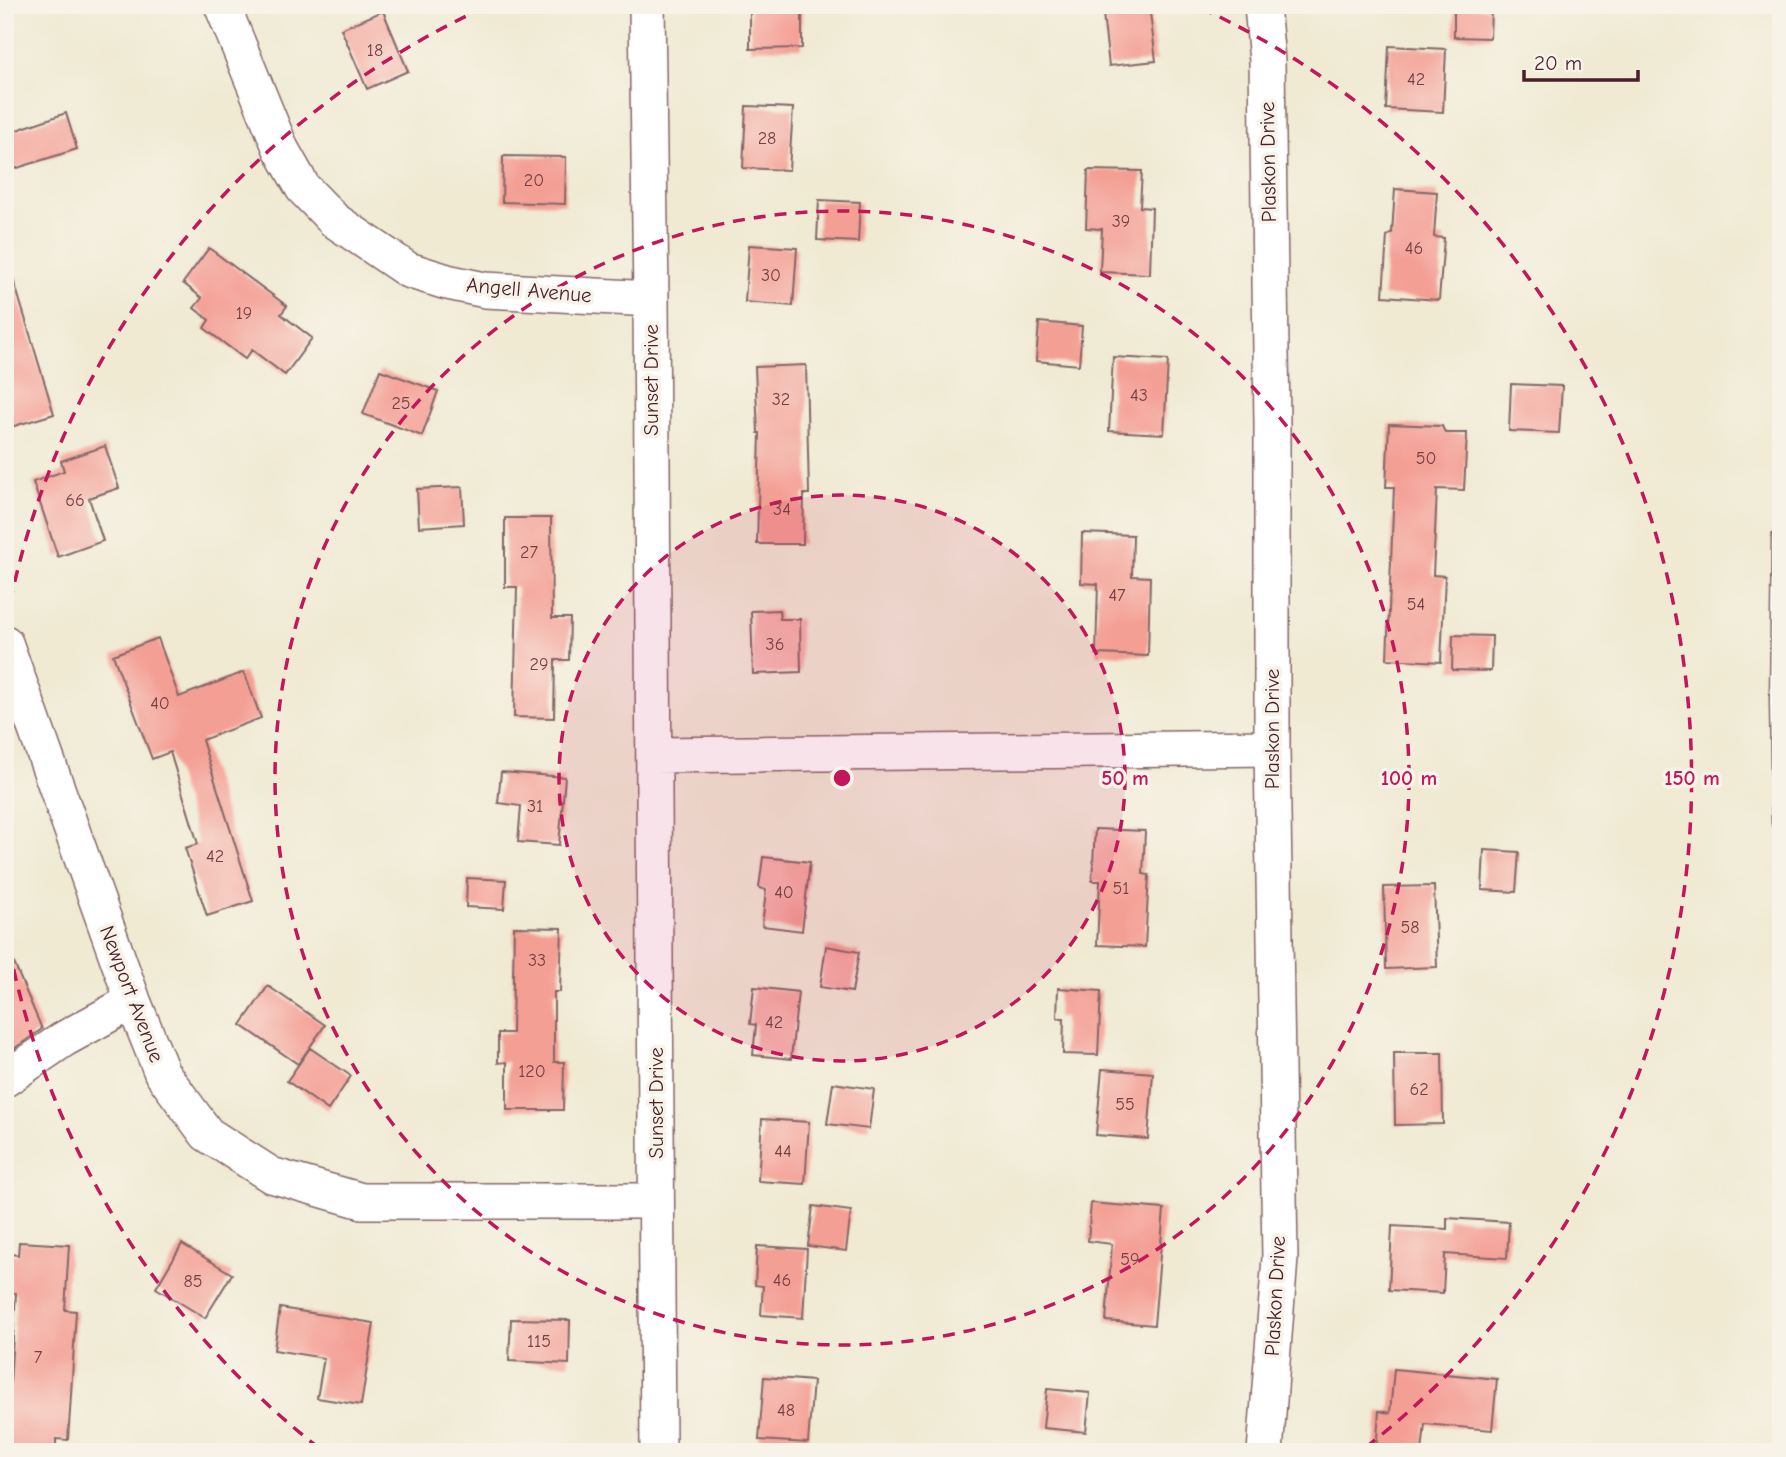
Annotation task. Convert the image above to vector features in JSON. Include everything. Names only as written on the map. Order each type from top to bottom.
[{"type":"street","name":"Angell Avenue","points":[[222,5],[281,149],[303,188],[334,220],[408,270],[447,282],[485,290],[651,299]]},
{"type":"street","name":"Sunset Drive","points":[[647,5],[658,1452]]},
{"type":"street","name":"Plaskon Drive","points":[[1262,5],[1266,61],[1271,368],[1272,748],[1280,1258],[1265,1452]]},
{"type":"street","name":"Newport Avenue","points":[[5,643],[12,680],[162,1073],[207,1134],[271,1175],[362,1201],[656,1201]]},
{"type":"street","points":[[654,755],[1272,748]]},
{"type":"street","points":[[5,1079],[64,1039],[133,1001]]},
{"type":"lane","points":[[1781,538],[1781,823]]},
{"type":"building","points":[[750,5],[802,5],[802,48],[750,49]]},
{"type":"building","points":[[1102,5],[1149,5],[1156,61],[1109,66]]},
{"type":"building","points":[[1454,7],[1491,8],[1490,38],[1454,37]]},
{"type":"building","points":[[383,11],[408,71],[367,89],[341,29]]},
{"type":"building","points":[[1389,46],[1446,49],[1443,112],[1386,109]]},
{"type":"building","points":[[746,106],[793,108],[789,170],[743,168]]},
{"type":"building","points":[[66,113],[77,149],[5,172],[5,134]]},
{"type":"building","points":[[503,156],[566,157],[565,204],[502,202]]},
{"type":"building","points":[[1088,170],[1142,171],[1140,207],[1152,208],[1150,274],[1100,272],[1102,229],[1086,228]]},
{"type":"building","points":[[1395,189],[1437,192],[1434,237],[1444,238],[1439,300],[1383,296],[1387,236],[1392,233]]},
{"type":"building","points":[[819,200],[860,202],[858,242],[817,240]]},
{"type":"building","points":[[749,245],[797,248],[793,306],[745,302]]},
{"type":"building","points":[[209,248],[287,306],[281,314],[312,338],[285,375],[252,350],[245,359],[204,328],[209,320],[194,308],[202,298],[183,283]]},
{"type":"building","points":[[13,278],[54,414],[11,427],[5,407],[5,279]]},
{"type":"building","points":[[1039,322],[1082,326],[1079,365],[1036,361]]},
{"type":"building","points":[[1113,357],[1168,360],[1164,434],[1109,431]]},
{"type":"building","points":[[806,365],[809,494],[804,494],[803,544],[757,544],[760,433],[755,367]]},
{"type":"building","points":[[380,370],[438,391],[422,436],[363,414]]},
{"type":"building","points":[[1511,384],[1562,386],[1559,433],[1509,431]]},
{"type":"building","points":[[1389,424],[1442,426],[1445,433],[1467,433],[1464,490],[1437,489],[1433,575],[1445,576],[1441,662],[1387,659],[1394,487],[1386,487]]},
{"type":"building","points":[[105,446],[119,488],[89,498],[103,541],[58,557],[33,482],[64,471],[61,461]]},
{"type":"building","points":[[462,487],[464,524],[419,527],[417,489]]},
{"type":"building","points":[[505,518],[551,518],[552,618],[570,618],[569,660],[555,660],[554,718],[514,717],[517,587],[505,587]]},
{"type":"building","points":[[1082,533],[1133,535],[1132,576],[1150,577],[1148,656],[1096,654],[1098,584],[1081,583]]},
{"type":"building","points":[[779,610],[780,619],[800,619],[801,672],[753,674],[751,611]]},
{"type":"building","points":[[1453,635],[1492,636],[1491,671],[1452,670]]},
{"type":"building","points":[[158,638],[179,697],[244,672],[261,718],[202,740],[253,901],[207,916],[185,848],[198,844],[170,752],[152,759],[113,655]]},
{"type":"building","points":[[501,772],[565,777],[559,845],[518,842],[521,806],[498,803]]},
{"type":"building","points":[[1095,829],[1145,831],[1143,874],[1149,875],[1145,947],[1097,945],[1100,881],[1092,881]]},
{"type":"building","points":[[1484,850],[1519,852],[1516,892],[1482,890]]},
{"type":"building","points":[[763,857],[810,862],[802,931],[762,926],[766,890],[759,888]]},
{"type":"building","points":[[467,878],[506,880],[504,909],[466,907]]},
{"type":"building","points":[[1434,886],[1437,967],[1386,969],[1384,887]]},
{"type":"building","points":[[514,927],[562,928],[560,992],[554,992],[554,1062],[564,1062],[563,1110],[507,1110],[507,1062],[498,1063],[498,1033],[512,1033]]},
{"type":"building","points":[[5,942],[42,1029],[5,1055]]},
{"type":"building","points":[[826,946],[859,952],[852,992],[820,987]]},
{"type":"building","points":[[268,986],[325,1025],[298,1064],[241,1025]]},
{"type":"building","points":[[754,987],[798,992],[791,1059],[753,1055],[756,1025],[750,1024]]},
{"type":"building","points":[[1058,988],[1101,991],[1098,1055],[1063,1054],[1064,1018],[1057,1018]]},
{"type":"building","points":[[310,1048],[351,1076],[328,1110],[287,1081]]},
{"type":"building","points":[[1394,1053],[1442,1053],[1443,1124],[1395,1125]]},
{"type":"building","points":[[1102,1069],[1153,1073],[1148,1139],[1096,1135]]},
{"type":"building","points":[[833,1083],[874,1089],[869,1129],[827,1124]]},
{"type":"building","points":[[762,1119],[809,1122],[805,1184],[758,1181]]},
{"type":"building","points":[[1091,1203],[1164,1209],[1154,1325],[1106,1321],[1112,1244],[1088,1241]]},
{"type":"building","points":[[813,1206],[851,1211],[846,1251],[808,1246]]},
{"type":"building","points":[[1447,1218],[1509,1222],[1507,1258],[1445,1254],[1443,1293],[1389,1290],[1392,1226],[1447,1229]]},
{"type":"building","points":[[19,1242],[69,1245],[65,1310],[76,1311],[70,1411],[68,1440],[56,1439],[56,1452],[5,1452],[5,1397],[9,1397],[16,1293],[9,1292],[11,1254],[18,1255]]},
{"type":"building","points":[[182,1244],[232,1274],[205,1318],[156,1288]]},
{"type":"building","points":[[757,1246],[807,1249],[803,1318],[761,1315],[763,1286],[755,1285]]},
{"type":"building","points":[[280,1308],[374,1323],[361,1405],[317,1398],[324,1358],[274,1350]]},
{"type":"building","points":[[511,1319],[570,1320],[569,1364],[509,1361]]},
{"type":"building","points":[[1394,1369],[1497,1379],[1492,1430],[1425,1424],[1422,1452],[1376,1452],[1379,1411],[1390,1413]]},
{"type":"building","points":[[764,1377],[813,1381],[808,1443],[759,1440]]},
{"type":"building","points":[[1047,1389],[1090,1393],[1086,1432],[1043,1428]]}]
